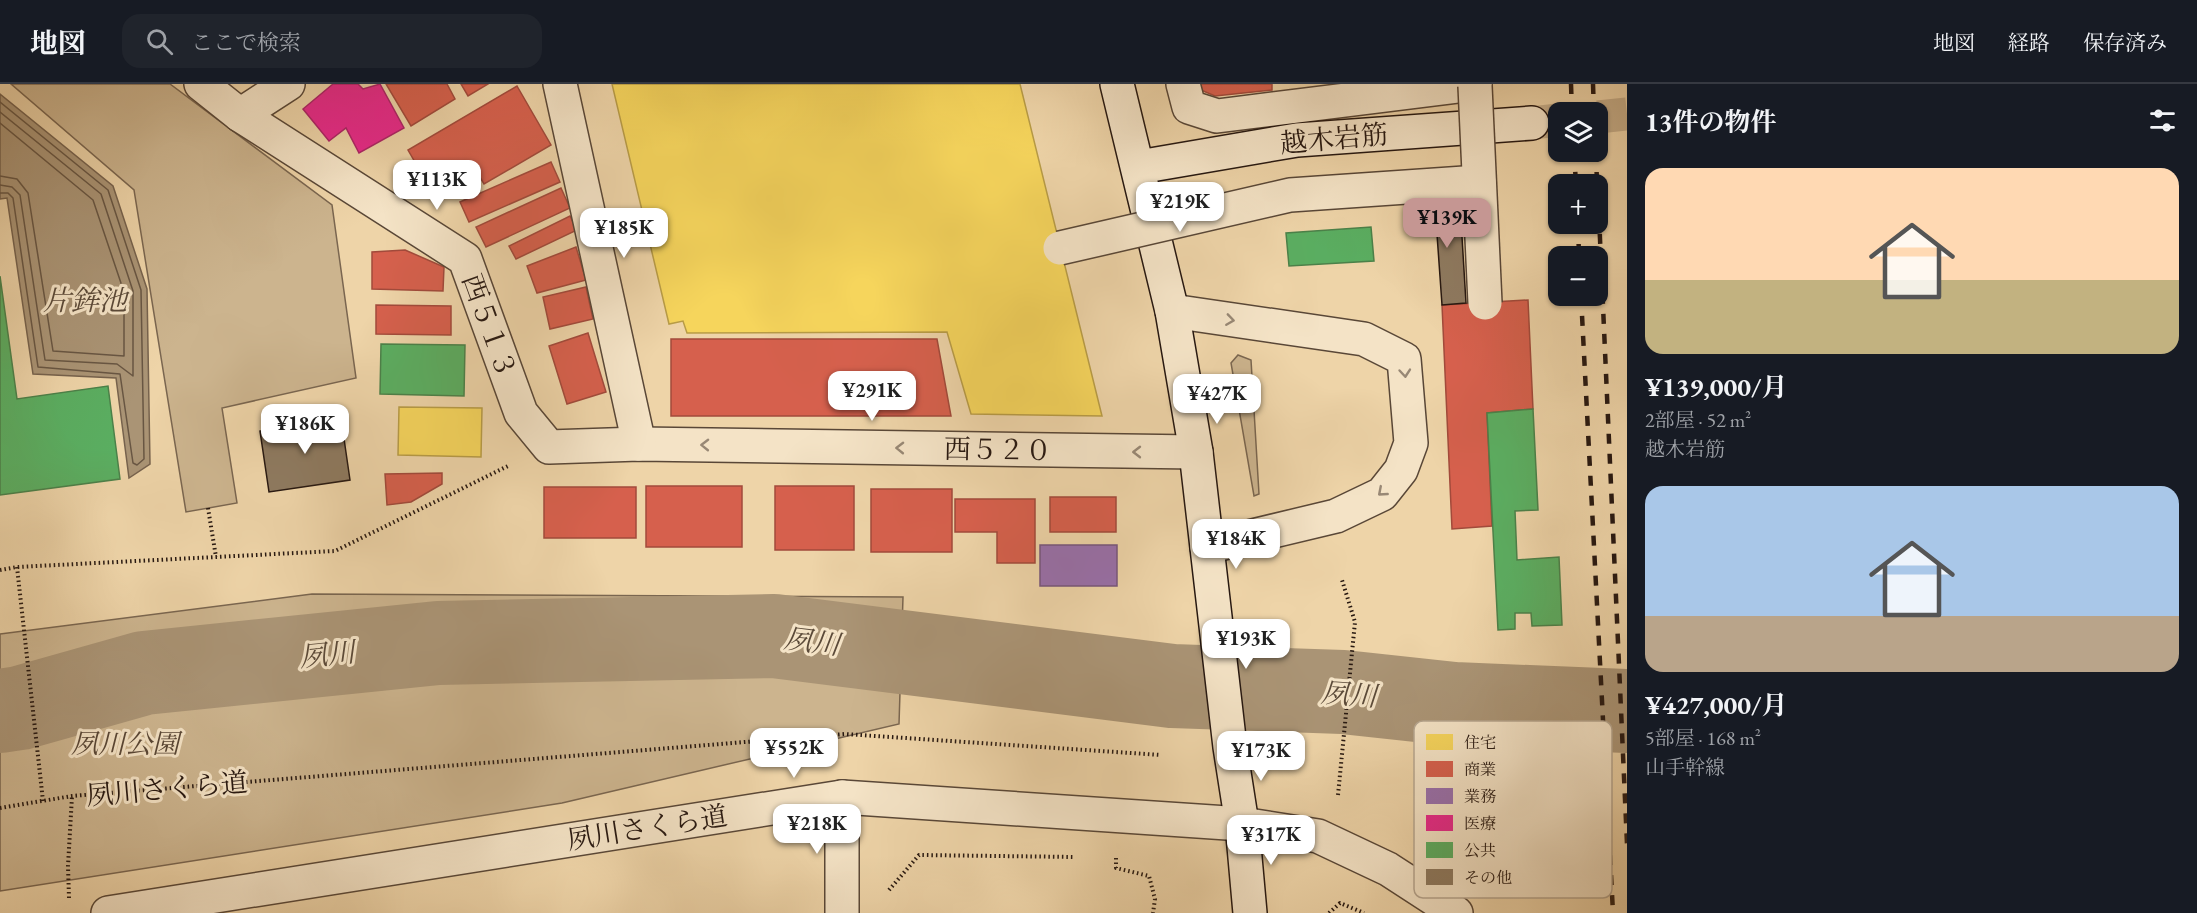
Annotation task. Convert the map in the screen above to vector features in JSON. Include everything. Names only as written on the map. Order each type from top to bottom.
[{"type":"street","name":"西５１３","points":[[201,84],[240,115],[465,259],[521,413],[549,447]]},
{"type":"street","points":[[240,115],[288,84]]},
{"type":"street","points":[[560,84],[639,444]]},
{"type":"street","points":[[1118,84],[1172,311],[1196,452],[1230,747],[1242,824],[1250,913]]},
{"type":"street","points":[[1183,84],[1189,107],[1217,116],[1299,95],[1475,85],[1485,303]]},
{"type":"street","name":"越木岩筋","points":[[1138,167],[1297,140],[1532,123]]},
{"type":"street","points":[[1060,248],[1290,195],[1479,182]]},
{"type":"street","points":[[1172,311],[1364,339],[1404,359],[1411,443],[1401,470],[1382,494],[1336,516],[1207,547]]},
{"type":"street","name":"西５２０","points":[[549,447],[639,444],[1196,452]]},
{"type":"street","points":[[842,797],[842,913]]},
{"type":"street","name":"夙川さくら道","points":[[108,913],[842,797],[1242,824],[1318,836],[1388,869],[1414,886]]},
{"type":"street","name":"夙川さくら道","points":[[1433,898],[1456,913]]},
{"type":"path","points":[[0,570],[17,567],[335,551],[519,460]]},
{"type":"path","points":[[208,508],[216,557]]},
{"type":"path","points":[[17,567],[43,801]]},
{"type":"path","points":[[1338,795],[1355,622],[1342,580]]},
{"type":"path","name":"夙川さくら道","points":[[0,808],[72,796],[844,734],[1161,755]]},
{"type":"path","points":[[69,901],[68,866],[72,796]]},
{"type":"path","points":[[889,890],[919,855],[1082,857]]},
{"type":"path","points":[[1105,858],[1117,858],[1116,868],[1149,876],[1155,899],[1153,913]]},
{"type":"path","points":[[1331,911],[1341,903],[1364,913]]},
{"type":"path","points":[[1331,911],[1337,913]]},
{"type":"green space","points":[[11,84],[170,84],[332,205],[356,378],[222,408],[237,503],[186,512],[134,190]]},
{"type":"green space","points":[[1238,355],[1251,360],[1259,494],[1254,496],[1231,363]]},
{"type":"green space","name":"夙川公園","points":[[312,594],[903,597],[899,724],[562,803],[0,891],[0,634]]},
{"type":"water","name":"片鉾池","points":[[0,94],[113,186],[147,289],[150,464],[129,478],[116,378],[33,374],[7,198],[0,199]]},
{"type":"building: 住宅","points":[[612,84],[1020,84],[1102,416],[971,414],[947,332],[687,333],[683,321],[669,324]]},
{"type":"building: 住宅","points":[[399,407],[482,408],[481,457],[398,455]]},
{"type":"building: 商業","points":[[386,84],[447,84],[455,99],[411,126]]},
{"type":"building: 商業","points":[[461,84],[488,84],[468,96]]},
{"type":"building: 商業","points":[[1195,84],[1272,84],[1272,90],[1215,96],[1196,88]]},
{"type":"building: 商業","points":[[517,86],[551,145],[484,184],[477,172],[460,182],[448,161],[423,176],[408,150]]},
{"type":"building: 商業","points":[[551,162],[560,182],[469,222],[460,202]]},
{"type":"building: 商業","points":[[561,188],[570,208],[486,247],[476,227]]},
{"type":"building: 商業","points":[[570,216],[577,230],[516,259],[509,246]]},
{"type":"building: 商業","points":[[576,247],[586,280],[537,293],[527,266]]},
{"type":"building: 商業","points":[[405,250],[444,267],[443,291],[372,289],[372,252]]},
{"type":"building: 商業","points":[[586,287],[593,319],[550,329],[543,297]]},
{"type":"building: 商業","points":[[1528,300],[1533,409],[1487,413],[1492,526],[1452,529],[1442,305]]},
{"type":"building: 商業","points":[[376,305],[451,306],[451,335],[376,334]]},
{"type":"building: 商業","points":[[588,333],[606,392],[567,404],[549,346]]},
{"type":"building: 商業","points":[[671,339],[937,339],[951,416],[671,416]]},
{"type":"building: 商業","points":[[442,473],[442,484],[411,502],[387,505],[385,474]]},
{"type":"building: 商業","points":[[646,486],[742,486],[742,547],[646,547]]},
{"type":"building: 商業","points":[[775,486],[854,486],[854,550],[775,550]]},
{"type":"building: 商業","points":[[544,487],[636,487],[636,538],[544,538]]},
{"type":"building: 商業","points":[[871,489],[952,489],[952,552],[871,552]]},
{"type":"building: 商業","points":[[1050,497],[1116,497],[1116,532],[1050,532]]},
{"type":"building: 商業","points":[[955,499],[1035,499],[1035,563],[997,563],[997,532],[955,532]]},
{"type":"building: 業務","points":[[1040,545],[1117,545],[1117,586],[1040,586]]},
{"type":"building: 医療","points":[[333,84],[358,84],[363,89],[380,84],[404,128],[359,153],[346,128],[329,141],[303,109]]},
{"type":"building: 公共","points":[[1371,227],[1374,261],[1289,266],[1286,233]]},
{"type":"building: 公共","points":[[0,276],[17,399],[108,386],[120,479],[0,495]]},
{"type":"building: 公共","points":[[381,344],[465,345],[464,396],[380,394]]},
{"type":"building: 公共","points":[[1533,409],[1538,510],[1515,511],[1517,560],[1559,557],[1562,625],[1532,626],[1531,613],[1515,613],[1515,629],[1498,630],[1487,413]]},
{"type":"building: その他","points":[[1460,204],[1466,303],[1442,305],[1436,220],[1412,221],[1412,207]]},
{"type":"building: その他","points":[[341,418],[350,480],[269,492],[260,431]]},
{"type":"waterway","name":"夙川","points":[[0,711],[20,708],[144,673],[438,643],[774,636],[1172,686],[1343,692],[1454,704],[1627,711]]},
{"type":"tunnel","points":[[1608,116],[1627,114]]},
{"type":"tunnel","points":[[1532,123],[1548,121]]},
{"type":"railway","points":[[1571,84],[1572,102]]},
{"type":"railway","points":[[1593,84],[1594,102]]},
{"type":"railway","points":[[1575,162],[1575,174]]},
{"type":"railway","points":[[1596,162],[1597,174]]},
{"type":"railway","points":[[1578,234],[1579,246]]},
{"type":"railway","points":[[1600,234],[1627,844]]},
{"type":"railway","points":[[1582,306],[1603,721]]},
{"type":"railway","points":[[1612,894],[1613,913]]}]
